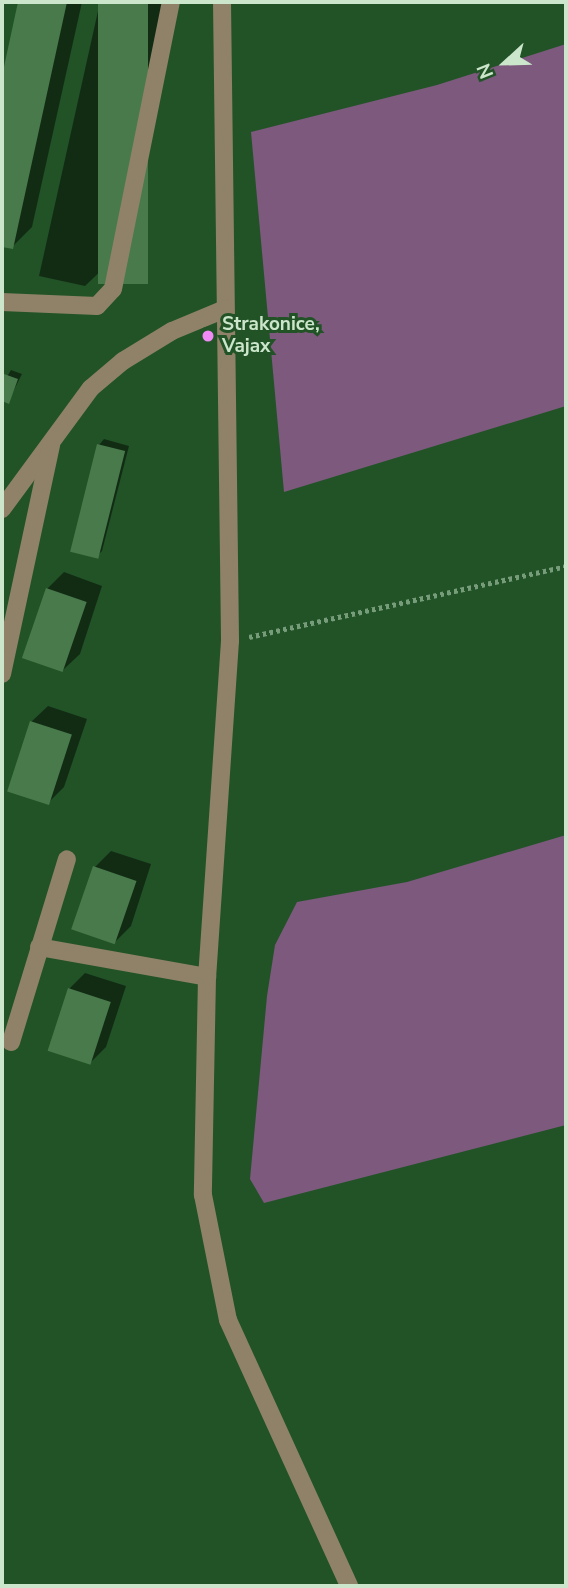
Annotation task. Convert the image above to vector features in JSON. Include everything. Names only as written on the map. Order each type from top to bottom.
[{"type":"street","points":[[2,302],[97,306],[113,289],[171,2]]},
{"type":"street","points":[[222,2],[230,641],[207,977],[203,1195],[228,1320],[349,1586]]},
{"type":"street","points":[[2,509],[53,436],[91,388],[123,361],[204,315],[225,309]]},
{"type":"street","points":[[2,674],[53,436]]},
{"type":"street","points":[[11,1042],[67,859]]},
{"type":"street","points":[[39,947],[207,977]]},
{"type":"path","points":[[230,641],[566,566]]},
{"type":"shaded area","points":[[566,44],[566,406],[284,492],[251,132],[437,85]]},
{"type":"shaded area","points":[[566,835],[566,1125],[264,1203],[250,1179],[267,996],[275,945],[297,902],[407,882]]},
{"type":"building","points":[[18,2],[67,2],[13,249],[2,247],[2,76]]},
{"type":"building","points":[[98,2],[148,2],[148,284],[98,284]]},
{"type":"building","points":[[4,374],[18,379],[9,404],[2,401]]},
{"type":"building","points":[[97,444],[125,451],[98,559],[70,552]]},
{"type":"building","points":[[46,588],[87,602],[63,672],[22,658]]},
{"type":"building","points":[[30,721],[72,735],[49,805],[7,791]]},
{"type":"building","points":[[93,866],[136,881],[115,944],[71,929]]},
{"type":"building","points":[[68,988],[111,1002],[90,1065],[48,1051]]},
{"type":"place","name":"Strakonice, Vajax","points":[[208,336]]}]
